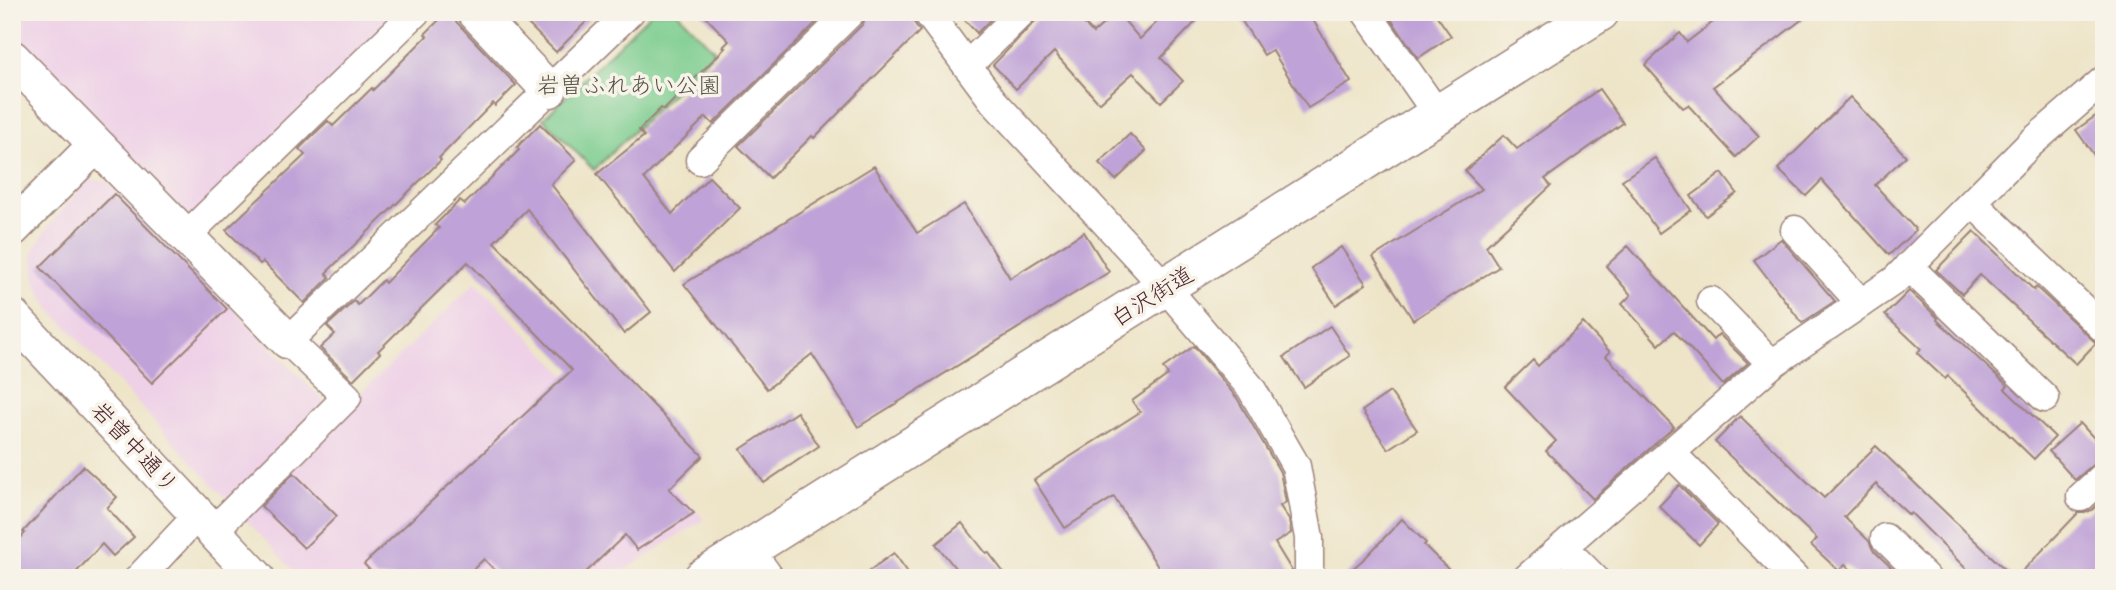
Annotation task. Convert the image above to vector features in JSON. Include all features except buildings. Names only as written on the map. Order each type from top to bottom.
[{"type":"main road","name":"白沢街道","points":[[703,578],[759,564],[1166,288],[1600,12]]},
{"type":"street","points":[[186,236],[416,12]]},
{"type":"street","points":[[475,12],[549,90]]},
{"type":"street","points":[[288,341],[630,12]]},
{"type":"street","points":[[700,160],[851,12]]},
{"type":"street","points":[[927,12],[995,102],[1166,288],[1251,388],[1296,466],[1309,538],[1309,578]]},
{"type":"street","points":[[967,66],[1022,12]]},
{"type":"street","points":[[1366,12],[1438,115]]},
{"type":"street","points":[[12,58],[288,341],[347,397],[206,523],[139,578]]},
{"type":"street","points":[[1527,578],[1772,364],[1895,279],[2030,144],[2104,80]]},
{"type":"street","points":[[12,229],[96,145]]},
{"type":"street","points":[[1973,203],[2104,329]]},
{"type":"street","points":[[1795,230],[1861,303]]},
{"type":"street","points":[[1908,266],[2045,398]]},
{"type":"street","points":[[1711,301],[1772,364]]},
{"type":"street","name":"岩曽中通り","points":[[12,316],[257,578]]},
{"type":"street","points":[[1672,454],[1796,578]]},
{"type":"street","points":[[2081,497],[2104,476]]},
{"type":"street","points":[[1885,538],[1926,578]]},
{"type":"street","points":[[1563,547],[1594,578]]},
{"type":"shaded area","points":[[12,12],[401,12],[183,231],[12,50]]},
{"type":"shaded area","points":[[89,179],[107,182],[338,415],[476,282],[704,519],[613,578],[300,578],[49,308],[35,282],[33,252],[48,227]]},
{"type":"green space","name":"岩曽ふれあい公園","points":[[652,12],[677,12],[715,51],[594,170],[543,119]]}]
